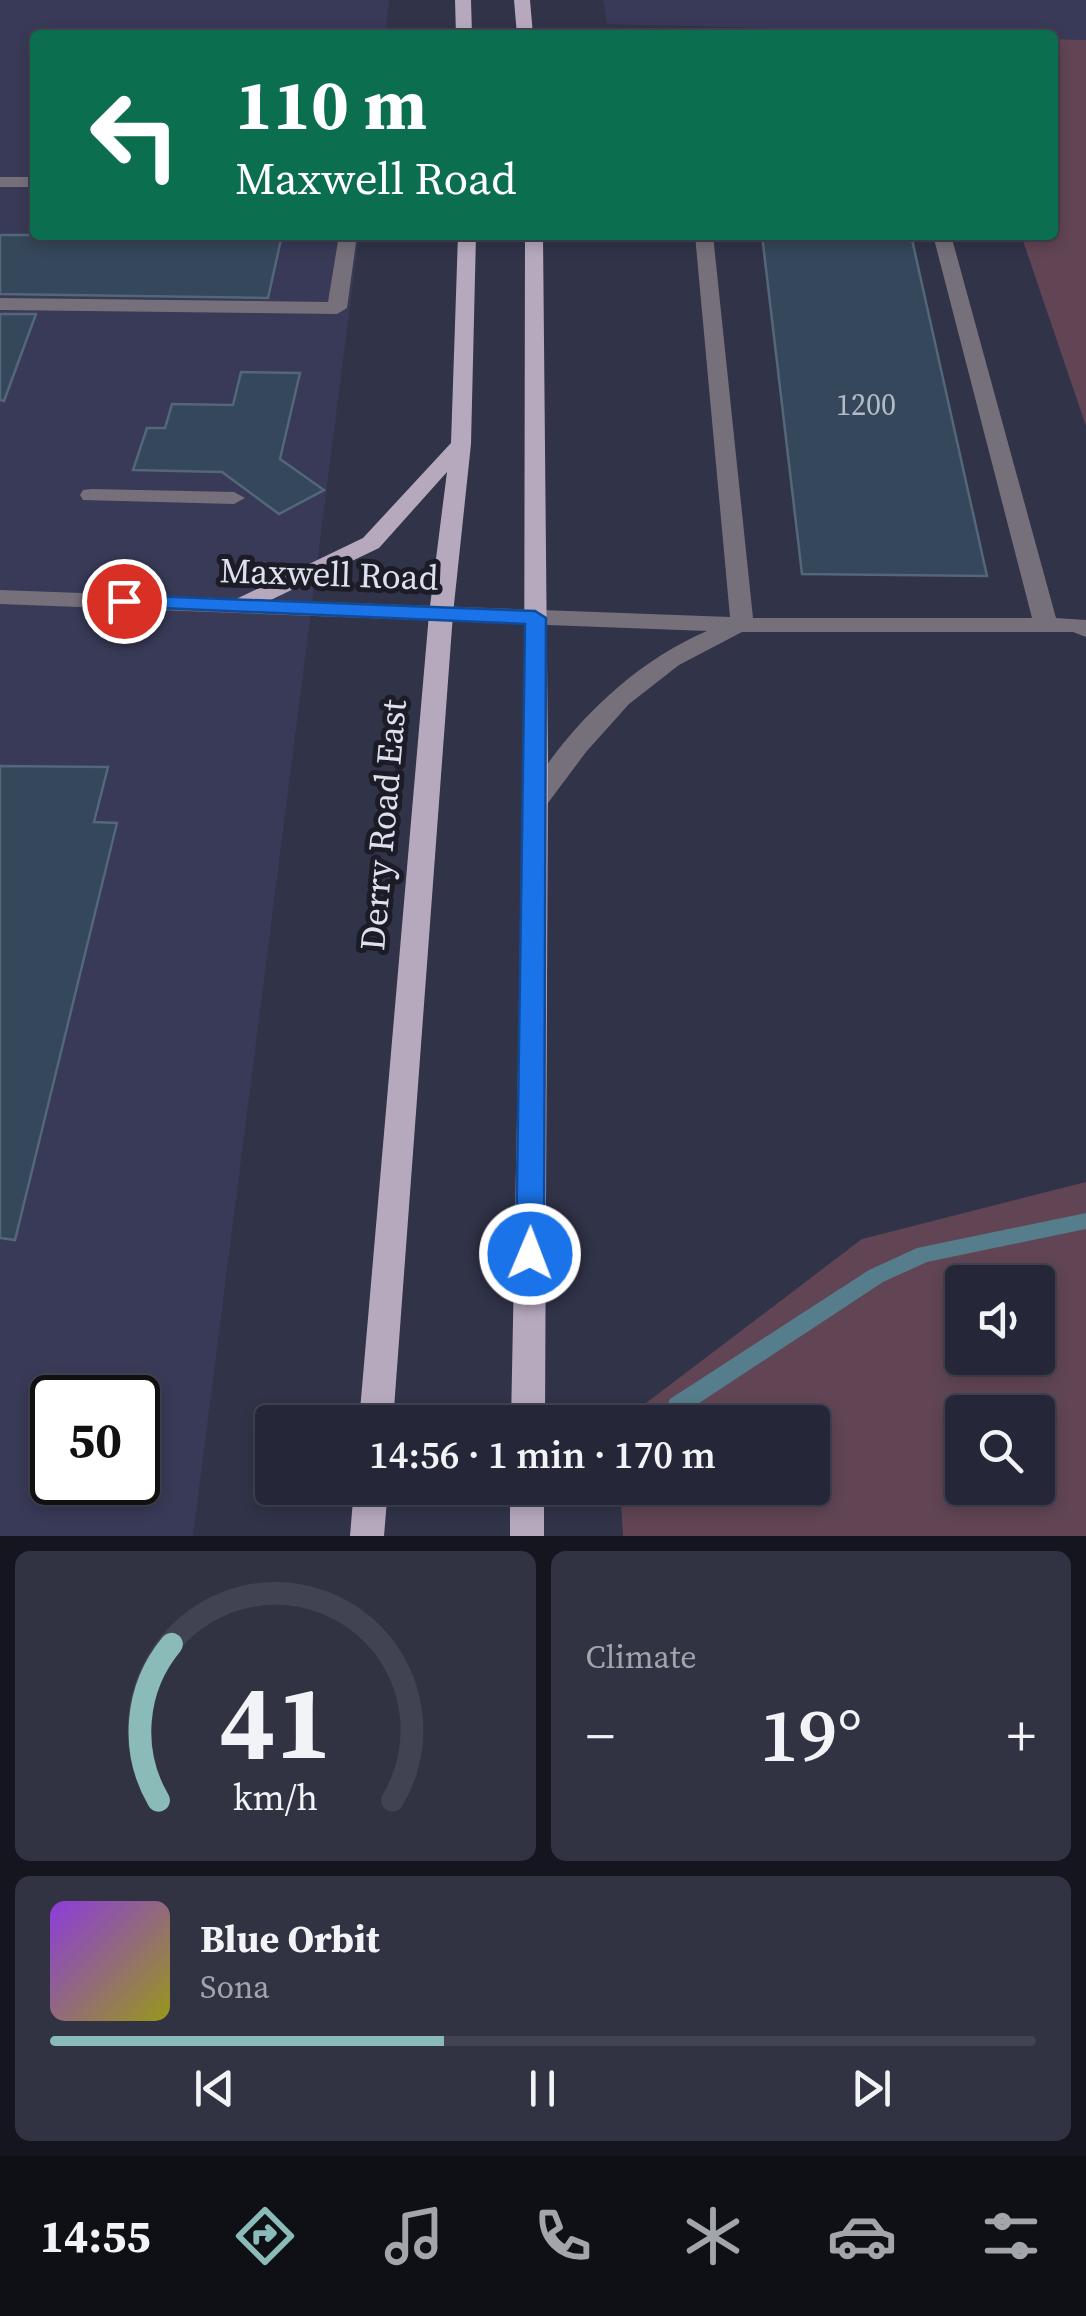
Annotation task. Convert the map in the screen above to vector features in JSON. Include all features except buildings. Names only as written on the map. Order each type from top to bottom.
[{"type":"main road","points":[[463,0],[464,30]]},
{"type":"main road","points":[[522,0],[525,30]]},
{"type":"main road","name":"Derry Road East","points":[[377,1405],[441,614],[461,444],[468,240]]},
{"type":"main road","points":[[528,1405],[536,801],[534,240]]},
{"type":"main road","points":[[240,606],[372,543],[461,444]]},
{"type":"main road","points":[[368,1536],[370,1505]]},
{"type":"main road","points":[[526,1536],[527,1505]]},
{"type":"street","points":[[0,182],[30,182]]},
{"type":"street","points":[[0,304],[337,308],[347,240]]},
{"type":"street","points":[[536,801],[575,745],[663,661],[742,625],[704,240]]},
{"type":"street","points":[[943,240],[1046,624]]},
{"type":"street","points":[[92,495],[234,498]]},
{"type":"street","name":"Maxwell Road","points":[[0,598],[742,625],[1083,624]]},
{"type":"shaded area","points":[[0,0],[389,0],[386,30],[30,30],[30,240],[358,240],[193,1536],[0,1536]]},
{"type":"shaded area","points":[[603,0],[1086,0],[1086,40],[1058,39],[1058,30],[607,24]]},
{"type":"shaded area","points":[[1058,39],[1086,40],[1086,426],[1023,240],[1058,240]]},
{"type":"shaded area","points":[[1086,1182],[1086,1536],[623,1536],[621,1505],[830,1505],[830,1405],[643,1405],[862,1239]]},
{"type":"waterway","points":[[679,1405],[876,1276],[924,1254],[1086,1221]]},
{"type":"route","points":[[124,601],[535,618],[530,1254]]}]
